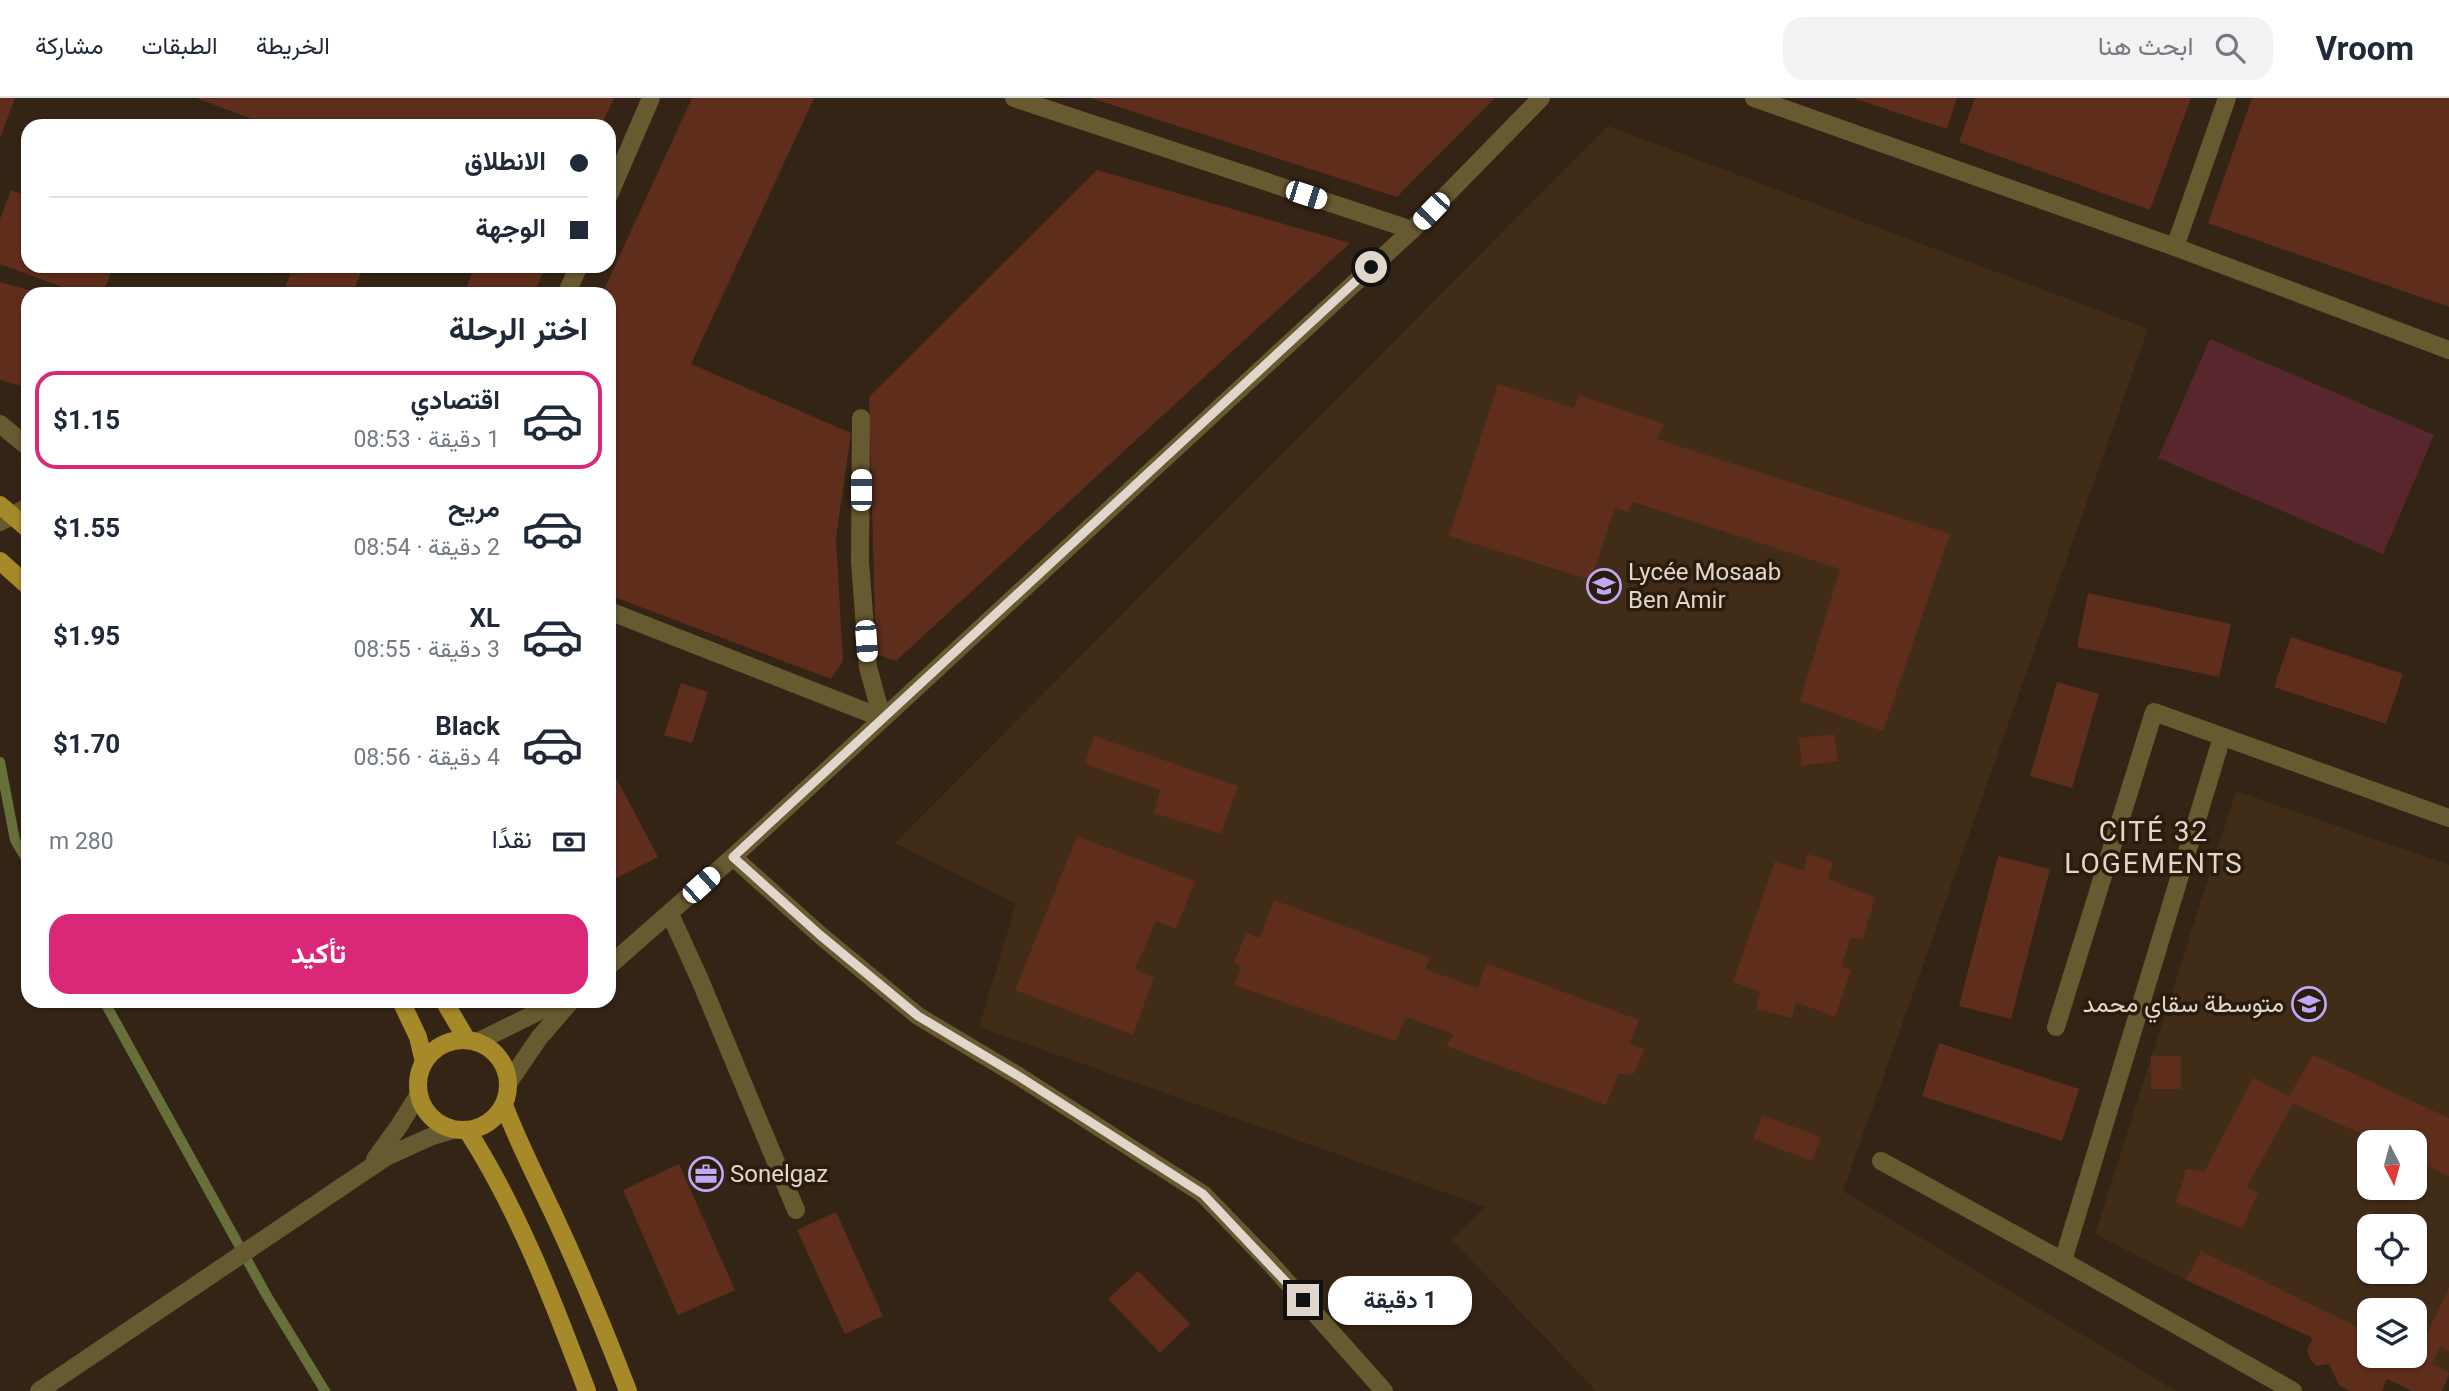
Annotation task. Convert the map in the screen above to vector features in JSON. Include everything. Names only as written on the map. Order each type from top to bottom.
[{"type":"main road","points":[[0,561],[21,580]]},
{"type":"main road","points":[[404,1008],[418,1037],[424,1062]]},
{"type":"main road","points":[[449,1008],[472,1041]]},
{"type":"main road","points":[[472,1041],[493,1051],[504,1065],[509,1082],[504,1105],[495,1118],[482,1126],[460,1130],[438,1122],[425,1110],[419,1094],[419,1078],[424,1062],[436,1049],[451,1042],[472,1041]]},
{"type":"main road","points":[[504,1105],[517,1140],[552,1211],[605,1332],[628,1391]]},
{"type":"main road","points":[[460,1130],[503,1191],[566,1335],[587,1391]]},
{"type":"street","points":[[616,179],[651,98]]},
{"type":"street","points":[[1014,98],[1412,230]]},
{"type":"street","points":[[616,960],[733,857],[1412,230],[1541,98]]},
{"type":"street","points":[[1755,98],[2175,247],[2449,350]]},
{"type":"street","points":[[2175,247],[2227,98]]},
{"type":"street","points":[[861,418],[860,562],[868,667],[882,718]]},
{"type":"street","points":[[0,424],[21,441]]},
{"type":"street","points":[[616,614],[882,718]]},
{"type":"street","points":[[2056,1027],[2154,712],[2449,818]]},
{"type":"street","points":[[2063,1261],[2222,737]]},
{"type":"street","points":[[733,857],[820,935],[918,1016],[1020,1077],[1203,1194],[1270,1263],[1384,1391]]},
{"type":"street","points":[[670,914],[796,1210]]},
{"type":"street","points":[[472,1041],[545,1008]]},
{"type":"street","points":[[509,1082],[539,1038],[565,1008]]},
{"type":"street","points":[[366,1170],[400,1126],[419,1094]]},
{"type":"street","points":[[39,1391],[366,1170],[408,1146],[460,1130]]},
{"type":"street","points":[[1881,1161],[2293,1391]]},
{"type":"shaded area","name":"Lycée Mosaab Ben Amir","points":[[1608,126],[2148,329],[1843,1191],[2176,1391],[1596,1391],[1452,1240],[1486,1207],[979,1027],[1016,904],[895,843]]},
{"type":"shaded area","points":[[2210,339],[2434,435],[2383,554],[2158,458]]},
{"type":"shaded area","name":"متوسطة سقاي محمد","points":[[2236,791],[2449,865],[2449,1377],[2442,1391],[2412,1391],[2388,1379],[2382,1391],[2350,1391],[2339,1385],[2329,1364],[2316,1366],[2310,1359],[2307,1350],[2313,1338],[2186,1280],[2095,1234]]},
{"type":"building","points":[[0,98],[15,98],[0,138]]},
{"type":"building","points":[[196,98],[614,98],[604,119],[252,119]]},
{"type":"building","points":[[692,98],[814,98],[691,364],[851,433],[836,538],[843,661],[831,679],[616,598],[616,287],[605,287],[612,273],[616,273],[616,264]]},
{"type":"building","points":[[1091,98],[1495,98],[1397,197]]},
{"type":"building","points":[[1853,98],[1957,98],[1947,129]]},
{"type":"building","points":[[1975,98],[2191,98],[2150,210],[1959,142]]},
{"type":"building","points":[[2252,98],[2449,98],[2449,307],[2208,223]]},
{"type":"building","points":[[1097,170],[1350,243],[896,661],[876,654],[869,397]]},
{"type":"building","points":[[11,190],[21,194],[21,272],[0,264],[0,219]]},
{"type":"building","points":[[24,273],[110,273],[106,287],[62,287]]},
{"type":"building","points":[[290,273],[360,273],[356,287],[286,287]]},
{"type":"building","points":[[472,273],[542,273],[537,287],[467,287]]},
{"type":"building","points":[[0,282],[21,288],[21,386],[0,380]]},
{"type":"building","points":[[1498,384],[1574,408],[1579,395],[1664,424],[1657,439],[1950,534],[1883,731],[1800,701],[1840,569],[1633,502],[1628,512],[1615,507],[1591,580],[1449,536]]},
{"type":"building","points":[[2088,593],[2231,624],[2219,677],[2077,647]]},
{"type":"building","points":[[2291,637],[2403,674],[2386,724],[2274,687]]},
{"type":"building","points":[[2057,682],[2099,694],[2072,788],[2030,776]]},
{"type":"building","points":[[681,683],[708,692],[692,743],[664,735]]},
{"type":"building","points":[[1834,734],[1838,761],[1802,766],[1799,738]]},
{"type":"building","points":[[1094,736],[1238,786],[1221,834],[1154,813],[1160,790],[1085,764]]},
{"type":"building","points":[[616,777],[658,857],[616,878]]},
{"type":"building","points":[[1077,836],[1195,881],[1176,929],[1156,921],[1135,969],[1154,977],[1133,1035],[1015,990]]},
{"type":"building","points":[[1807,854],[1833,862],[1828,879],[1875,897],[1863,940],[1851,937],[1841,967],[1851,970],[1835,1017],[1796,1002],[1792,1018],[1756,1009],[1760,992],[1733,982],[1775,861],[1804,871]]},
{"type":"building","points":[[1998,856],[2050,869],[2011,1019],[1959,1006]]},
{"type":"building","points":[[1274,900],[1430,958],[1425,969],[1478,988],[1486,963],[1639,1020],[1629,1044],[1645,1049],[1632,1076],[1619,1073],[1606,1105],[1446,1046],[1454,1034],[1406,1017],[1396,1041],[1234,985],[1242,967],[1234,963],[1246,933],[1260,938]]},
{"type":"building","points":[[1939,1043],[2079,1089],[2062,1141],[1922,1096]]},
{"type":"building","points":[[2313,1055],[2449,1118],[2449,1176],[2427,1166],[2427,1130],[2357,1132],[2293,1103],[2247,1187],[2258,1193],[2242,1228],[2176,1203],[2186,1169],[2204,1172],[2253,1078],[2289,1096]]},
{"type":"building","points":[[2151,1056],[2181,1056],[2181,1089],[2151,1089]]},
{"type":"building","points":[[1762,1115],[1821,1137],[1812,1161],[1753,1139]]},
{"type":"building","points":[[679,1164],[735,1290],[678,1315],[623,1190]]},
{"type":"building","points":[[836,1212],[883,1316],[845,1334],[797,1230]]},
{"type":"building","points":[[2201,1251],[2357,1327],[2357,1368],[2427,1368],[2427,1334],[2449,1287],[2449,1351],[2440,1347],[2432,1364],[2449,1373],[2442,1391],[2412,1391],[2387,1379],[2382,1391],[2350,1391],[2339,1385],[2329,1364],[2316,1366],[2310,1359],[2307,1350],[2313,1338],[2186,1280]]},
{"type":"building","points":[[1138,1271],[1190,1324],[1160,1353],[1108,1299]]},
{"type":"waterway","points":[[0,762],[15,840],[21,850]]},
{"type":"waterway","points":[[108,1008],[267,1296],[325,1391]]},
{"type":"place","name":"Lycée Mosaab Ben Amir","points":[[1604,586]]},
{"type":"place","name":"متوسطة سقاي محمد","points":[[2309,1004]]},
{"type":"place","name":"Sonelgaz","points":[[706,1174]]},
{"type":"district","name":"CITÉ 32 LOGEMENTS","points":[[2154,847]]},
{"type":"route","points":[[1303,1300],[1203,1194],[1020,1077],[918,1016],[820,935],[733,857],[1371,267]]}]
